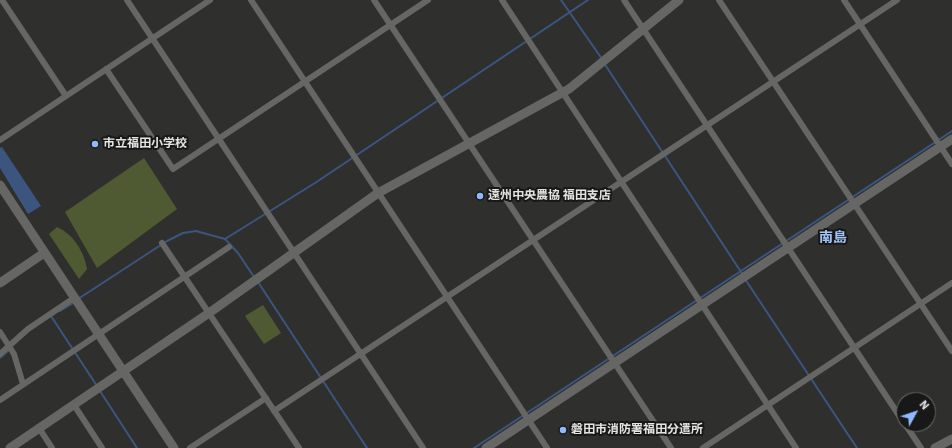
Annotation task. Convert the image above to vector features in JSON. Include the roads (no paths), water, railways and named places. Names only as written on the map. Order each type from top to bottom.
[{"type":"street","points":[[2,0],[66,96]]},
{"type":"street","points":[[127,0],[424,448]]},
{"type":"street","points":[[0,140],[210,0]]},
{"type":"street","points":[[251,0],[547,448]]},
{"type":"street","points":[[374,0],[671,448]]},
{"type":"street","points":[[106,69],[172,169],[428,0]]},
{"type":"street","points":[[502,0],[620,183],[796,448]]},
{"type":"street","points":[[624,0],[896,411]]},
{"type":"street","points":[[10,448],[123,372],[378,193],[580,81],[679,0]]},
{"type":"street","points":[[719,0],[952,351]]},
{"type":"street","points":[[844,0],[952,164]]},
{"type":"street","points":[[274,411],[897,0]]},
{"type":"street","points":[[486,448],[952,139]]},
{"type":"street","points":[[0,185],[174,448]]},
{"type":"street","points":[[162,243],[299,448]]},
{"type":"street","points":[[0,400],[229,247]]},
{"type":"street","points":[[0,283],[44,253]]},
{"type":"street","points":[[703,448],[952,283]]},
{"type":"street","points":[[0,354],[8,345],[28,329],[74,298]]},
{"type":"street","points":[[0,332],[14,354],[23,384]]},
{"type":"street","points":[[190,448],[266,398]]},
{"type":"street","points":[[74,405],[102,448]]},
{"type":"street","points":[[39,428],[52,448]]},
{"type":"street","points":[[910,432],[920,448]]},
{"type":"street","points":[[935,448],[949,443]]},
{"type":"water","points":[[2,147],[41,206],[28,214],[0,168],[0,148]]},
{"type":"waterway","points":[[561,0],[602,59]]},
{"type":"waterway","points":[[225,239],[315,183],[588,0]]},
{"type":"waterway","points":[[604,63],[743,275]]},
{"type":"waterway","points":[[474,448],[952,131]]},
{"type":"waterway","points":[[78,299],[167,241],[183,233],[196,231],[225,239],[238,253],[254,277]]},
{"type":"waterway","points":[[745,279],[857,448]]},
{"type":"waterway","points":[[258,282],[367,448]]},
{"type":"waterway","points":[[60,311],[75,302]]},
{"type":"waterway","points":[[51,316],[97,386]]},
{"type":"waterway","points":[[0,358],[9,350]]},
{"type":"waterway","points":[[100,391],[137,448]]},
{"type":"place","name":"市立福田小学校","points":[[95,144]]},
{"type":"place","name":"遠州中央農協 福田支店","points":[[480,196]]},
{"type":"place","name":"磐田市消防署福田分遣所","points":[[563,430]]},
{"type":"district","name":"南島","points":[[833,238]]}]
